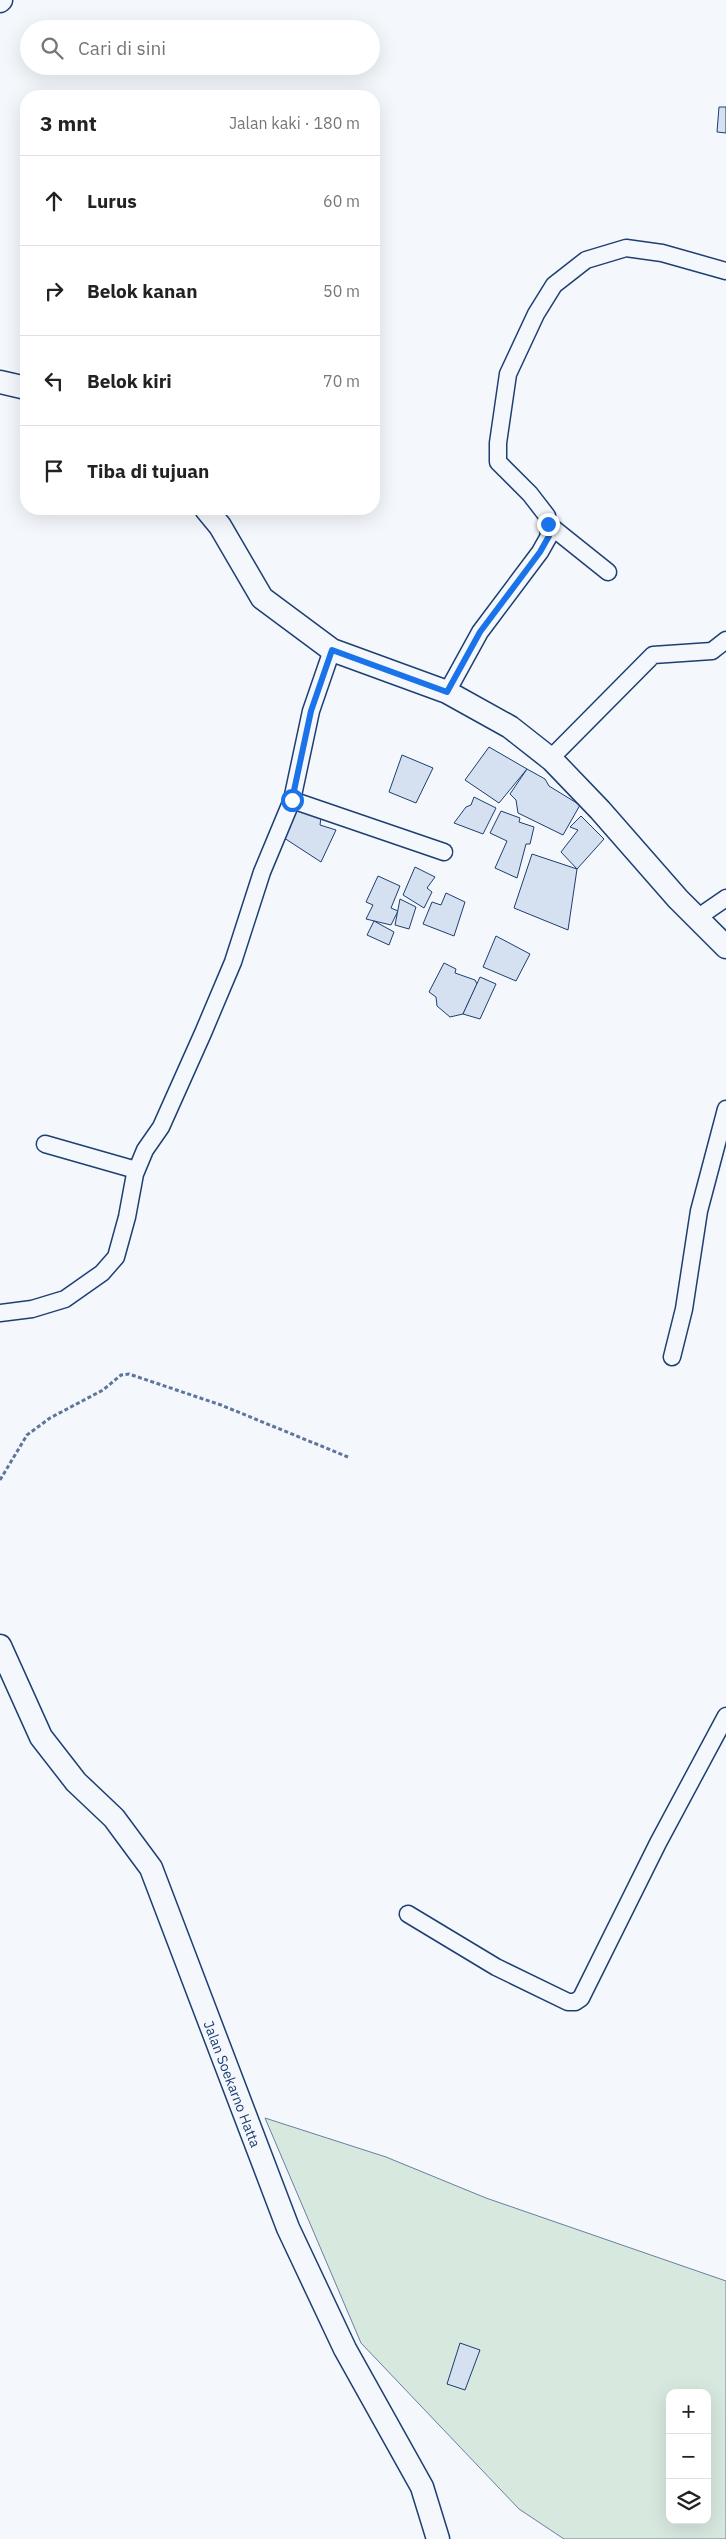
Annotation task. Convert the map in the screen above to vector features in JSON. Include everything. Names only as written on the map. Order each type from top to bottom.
[{"type":"street","points":[[447,692],[480,632],[540,552],[549,536],[547,516],[530,494],[498,462],[498,443],[508,374],[536,314],[554,284],[586,260],[626,248],[662,253],[726,272]]},
{"type":"street","points":[[0,382],[20,387]]},
{"type":"street","points":[[211,515],[220,526],[262,598],[332,650],[447,692],[510,727],[550,759],[726,947]]},
{"type":"street","points":[[548,524],[608,572]]},
{"type":"street","points":[[550,759],[653,655],[712,651],[726,640]]},
{"type":"street","points":[[0,1313],[32,1309],[65,1299],[83,1289],[112,1264],[122,1241],[136,1170],[145,1150],[161,1127],[233,962],[262,872],[292,800],[311,711],[332,650]]},
{"type":"street","points":[[292,800],[444,852]]},
{"type":"street","points":[[697,918],[726,898]]},
{"type":"street","points":[[672,1357],[684,1309],[699,1211],[726,1109]]},
{"type":"street","points":[[45,1144],[136,1170]]},
{"type":"street","name":"Jalan Soekarno Hatta","points":[[0,1646],[41,1737],[76,1782],[114,1818],[151,1868],[176,1938],[288,2228],[345,2349],[422,2487],[438,2539]]},
{"type":"street","points":[[408,1914],[496,1967],[568,2002],[575,2002],[581,1998],[683,1794],[726,1716]]},
{"type":"path","points":[[0,1480],[27,1435],[50,1418],[103,1390],[121,1375],[128,1374],[220,1405],[348,1457]]},
{"type":"shaded area","points":[[265,2118],[386,2157],[486,2198],[726,2281],[726,2539],[564,2539],[519,2509],[361,2343]]},
{"type":"building","points":[[719,107],[726,107],[726,133],[717,132]]},
{"type":"building","points":[[489,747],[527,769],[499,803],[465,780]]},
{"type":"building","points":[[402,755],[433,768],[416,803],[389,792]]},
{"type":"building","points":[[527,769],[545,779],[549,786],[580,805],[563,835],[518,813],[516,800],[510,794]]},
{"type":"building","points":[[474,797],[496,808],[483,834],[454,823],[466,807],[471,805]]},
{"type":"building","points":[[295,808],[321,817],[320,825],[336,830],[321,862],[278,834]]},
{"type":"building","points":[[501,811],[520,818],[519,822],[534,827],[530,844],[526,844],[517,878],[495,868],[507,841],[490,833]]},
{"type":"building","points":[[581,816],[604,839],[577,869],[561,852],[578,830],[570,827]]},
{"type":"building","points":[[532,854],[577,869],[568,930],[514,908]]},
{"type":"building","points":[[415,867],[435,877],[427,888],[432,892],[424,908],[403,895]]},
{"type":"building","points":[[378,876],[400,886],[391,908],[398,911],[391,925],[366,919],[373,905],[366,902]]},
{"type":"building","points":[[446,893],[465,902],[454,936],[423,924],[432,902],[441,905]]},
{"type":"building","points":[[400,899],[416,907],[409,929],[395,925]]},
{"type":"building","points":[[374,921],[394,932],[389,945],[367,935]]},
{"type":"building","points":[[496,936],[530,954],[516,981],[483,967]]},
{"type":"building","points":[[444,963],[456,969],[455,973],[475,980],[477,984],[463,1014],[450,1017],[437,1006],[436,997],[429,992]]},
{"type":"building","points":[[480,977],[496,984],[480,1019],[463,1014]]},
{"type":"building","points":[[460,2343],[480,2350],[465,2390],[447,2384]]},
{"type":"route","points":[[292,800],[311,711],[332,650],[447,692],[480,632],[540,552],[549,536],[548,524]]}]
